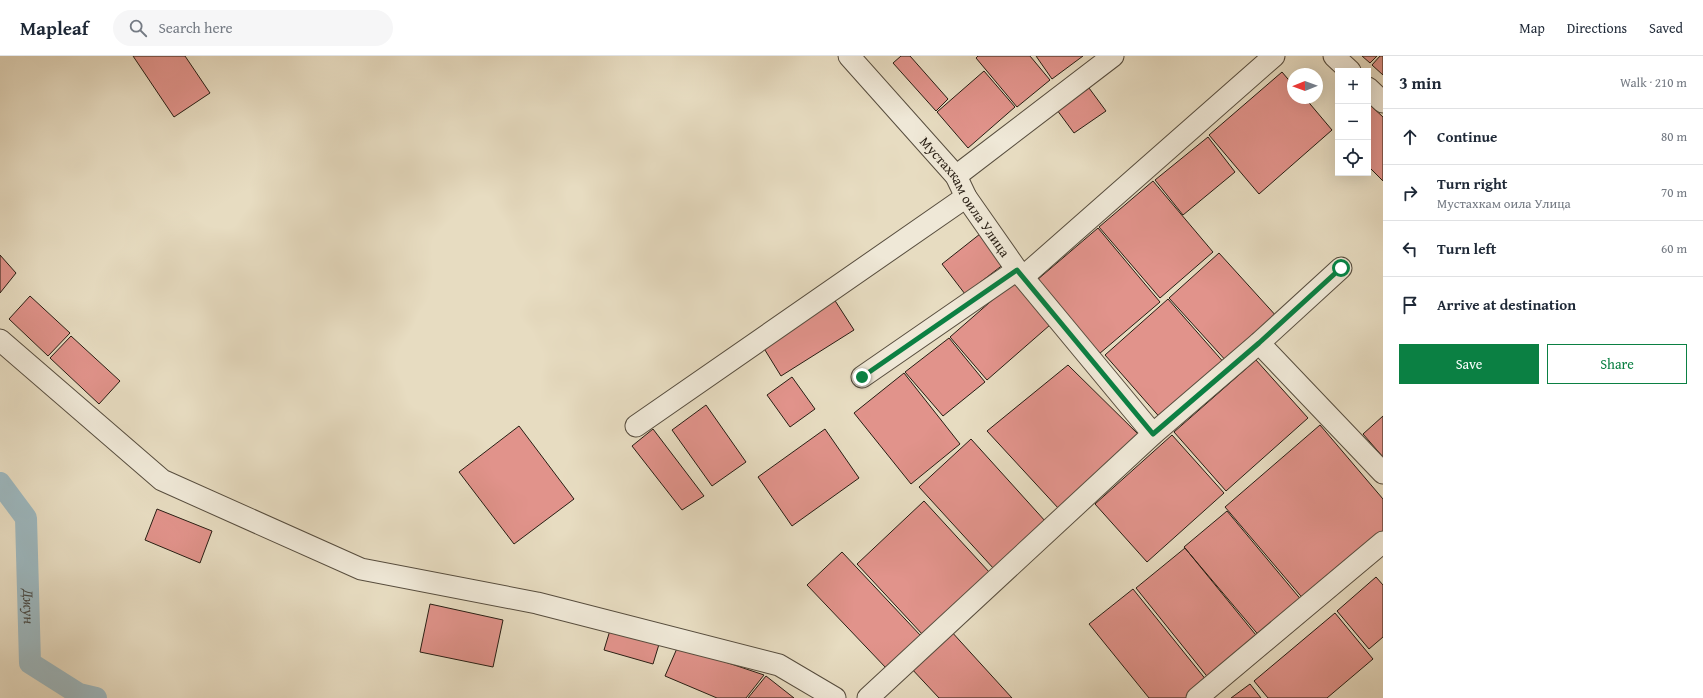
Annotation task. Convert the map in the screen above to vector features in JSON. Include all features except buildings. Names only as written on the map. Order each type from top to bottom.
[{"type":"street","name":"Мустахкам оила Улица","points":[[849,56],[956,176],[966,197],[1020,273],[1153,434]]},
{"type":"street","points":[[956,176],[1113,56]]},
{"type":"street","points":[[862,377],[1020,273],[1274,56]]},
{"type":"street","points":[[1334,56],[1347,68]]},
{"type":"street","points":[[1371,91],[1383,102]]},
{"type":"street","points":[[636,426],[966,197]]},
{"type":"street","points":[[868,698],[1153,434],[1259,343],[1341,268]]},
{"type":"street","points":[[0,340],[162,480],[361,569],[537,603],[779,665],[835,698]]},
{"type":"street","points":[[1259,343],[1383,473]]},
{"type":"street","points":[[1197,698],[1383,542]]},
{"type":"waterway","name":"Джун","points":[[0,483],[26,518],[30,663],[79,694],[96,698]]},
{"type":"route","points":[[862,377],[1017,270],[1153,434],[1259,343],[1341,268]]}]
